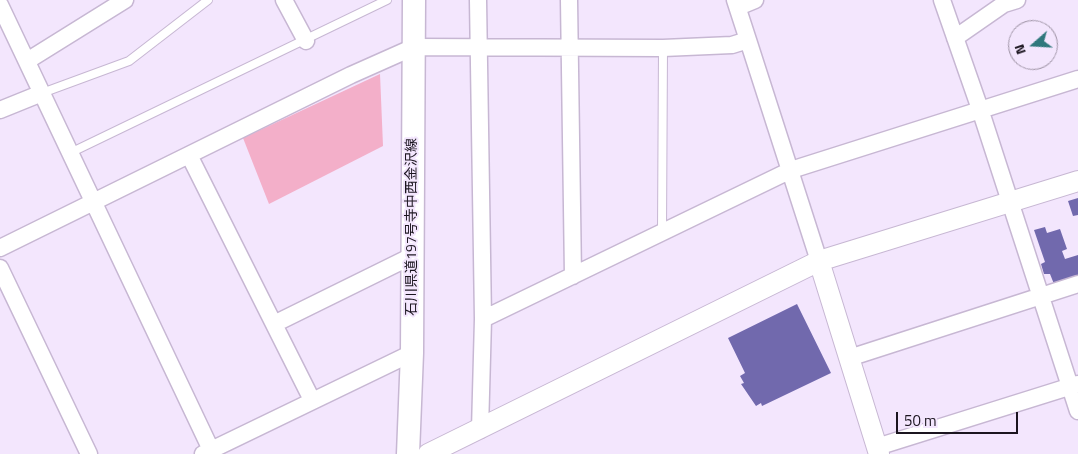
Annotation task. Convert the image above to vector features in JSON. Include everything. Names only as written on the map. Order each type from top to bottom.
[{"type":"main road","name":"石川県道197号寺中西金沢線","points":[[408,454],[412,353],[414,0]]},
{"type":"street","points":[[27,61],[125,0]]},
{"type":"street","points":[[284,0],[306,41]]},
{"type":"street","points":[[478,0],[483,319],[480,430]]},
{"type":"street","points":[[569,0],[573,276]]},
{"type":"street","points":[[755,0],[736,3],[791,170],[878,451],[1074,385]]},
{"type":"street","points":[[942,0],[980,109],[1040,296],[1074,385],[1078,411]]},
{"type":"street","points":[[955,38],[1004,4],[1017,0]]},
{"type":"street","points":[[0,5],[94,202],[209,453],[312,400],[412,353]]},
{"type":"street","points":[[0,248],[351,75],[414,47],[664,48],[732,45],[748,40]]},
{"type":"street","points":[[483,319],[791,170],[1078,79]]},
{"type":"street","points":[[0,110],[42,93]]},
{"type":"street","points":[[189,155],[312,400]]},
{"type":"street","points":[[428,454],[819,261],[1078,181]]},
{"type":"street","points":[[274,324],[412,256]]},
{"type":"street","points":[[0,268],[89,454]]},
{"type":"street","points":[[850,358],[1078,284]]},
{"type":"lane","points":[[42,93],[129,61],[208,0]]},
{"type":"lane","points":[[70,152],[306,41],[388,0]]},
{"type":"lane","points":[[662,232],[664,48]]},
{"type":"shaded area","points":[[380,74],[383,146],[269,204],[243,138]]},
{"type":"building","points":[[1078,198],[1078,215],[1073,216],[1068,201]]},
{"type":"building","points":[[1045,227],[1047,233],[1060,229],[1067,249],[1062,251],[1065,259],[1078,255],[1078,276],[1054,284],[1050,274],[1044,274],[1041,264],[1045,262],[1034,230]]},
{"type":"building","points":[[797,304],[831,373],[762,406],[761,403],[756,406],[741,384],[744,383],[740,376],[745,373],[728,338]]}]
